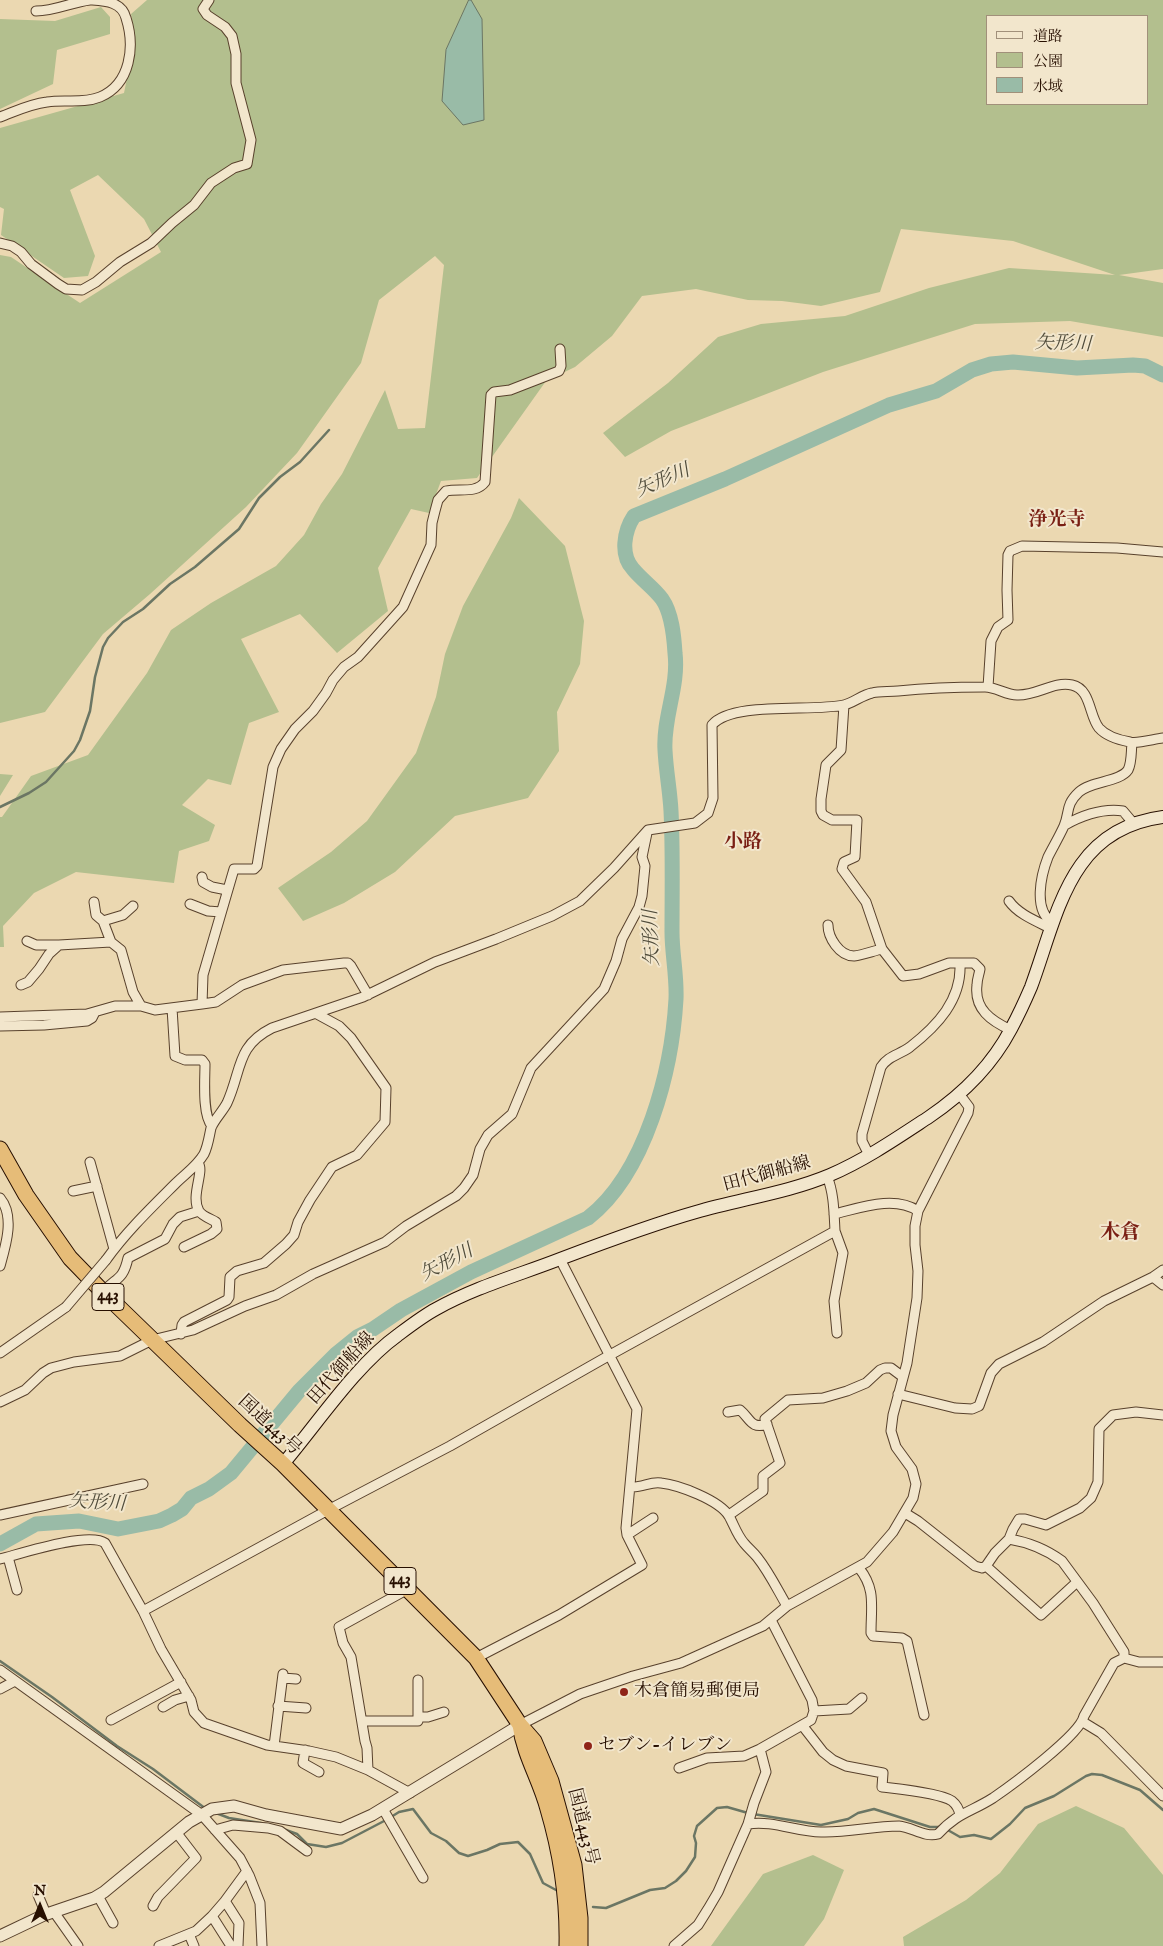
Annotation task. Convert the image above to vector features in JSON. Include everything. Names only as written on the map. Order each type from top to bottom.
[{"type":"highway","name":"国道443号","points":[[0,1149],[26,1195],[70,1258],[152,1340],[283,1464],[476,1658],[520,1725],[534,1741],[551,1781],[574,1866],[580,1918],[580,1946]]},
{"type":"highway","name":"国道443号","points":[[520,1725],[523,1745],[548,1807],[559,1854],[566,1904],[567,1946]]},
{"type":"main road","name":"田代御船線","points":[[283,1464],[365,1365],[395,1337],[436,1309],[475,1291],[560,1259],[690,1214],[782,1192],[827,1176],[869,1155],[960,1095],[1000,1048],[1011,1030],[1030,990],[1051,925],[1072,876],[1089,854],[1122,829],[1163,817]]},
{"type":"street","points":[[0,117],[28,105],[49,101],[85,100],[100,97],[115,85],[127,68],[131,41],[126,15],[117,5],[106,1],[91,0],[76,2],[46,11],[36,11]]},
{"type":"street","points":[[0,243],[12,246],[21,252],[31,264],[66,289],[82,290],[90,287],[120,262],[152,243],[172,223],[194,206],[211,183],[234,168],[247,164],[251,140],[236,82],[236,54],[232,36],[225,27],[207,15],[203,9],[209,0]]},
{"type":"street","points":[[202,1004],[203,975],[234,869],[249,870],[257,866],[273,767],[281,749],[295,729],[322,699],[333,680],[344,667],[358,657],[403,607],[431,544],[432,523],[438,500],[446,491],[474,490],[485,482],[491,395],[494,392],[510,390],[559,371],[561,366],[560,349]]},
{"type":"street","points":[[988,687],[991,641],[998,627],[1008,620],[1006,590],[1010,551],[1022,546],[1117,548],[1163,552]]},
{"type":"street","points":[[0,1353],[66,1307],[124,1236],[198,1163],[209,1142],[212,1126],[231,1095],[244,1055],[250,1044],[259,1035],[272,1028],[368,995],[435,962],[512,932],[580,902],[593,891],[635,842],[650,830],[692,823],[702,818],[711,806],[713,798],[712,725],[717,718],[725,714],[771,709],[844,705],[871,693],[915,689],[988,687],[1016,695],[1035,694],[1050,687],[1065,684],[1075,686],[1084,693],[1098,726],[1105,733],[1132,743],[1163,738]]},
{"type":"street","points":[[844,705],[841,750],[826,765],[821,811],[823,815],[832,820],[856,820],[854,857],[844,862],[842,869],[866,902],[882,949],[903,976],[919,974],[944,964],[974,963],[980,967],[976,987],[978,1002],[988,1016],[1011,1030]]},
{"type":"street","points":[[1051,925],[1042,908],[1042,874],[1065,825],[1069,805],[1085,787],[1123,774],[1128,769],[1132,743]]},
{"type":"street","points":[[1065,825],[1091,813],[1113,810],[1124,811],[1134,824]]},
{"type":"street","points":[[0,1402],[25,1390],[51,1368],[74,1362],[120,1356],[152,1340],[193,1330],[245,1306],[276,1295],[313,1274],[385,1242],[406,1226],[456,1196],[473,1175],[480,1149],[488,1135],[512,1114],[531,1068],[604,988],[616,961],[622,939],[639,907],[645,866],[642,857],[650,830]]},
{"type":"street","points":[[202,877],[203,882],[212,887],[227,890]]},
{"type":"street","points":[[1008,900],[1021,912],[1051,925]]},
{"type":"street","points":[[94,902],[96,915],[103,921],[111,942],[121,950],[133,992],[141,1006]]},
{"type":"street","points":[[190,904],[208,912],[221,912]]},
{"type":"street","points":[[103,921],[123,915],[133,906]]},
{"type":"street","points":[[828,925],[830,938],[836,946],[848,954],[853,956],[882,949]]},
{"type":"street","points":[[28,941],[36,945],[111,942]]},
{"type":"street","points":[[21,985],[28,982],[49,954],[59,945]]},
{"type":"street","points":[[0,1017],[62,1016],[115,1006],[141,1006],[154,1010],[216,1002],[242,985],[282,970],[344,963],[348,963],[368,995]]},
{"type":"street","points":[[869,1155],[862,1141],[862,1134],[881,1067],[886,1060],[909,1048],[943,1017],[958,987],[961,976],[960,963]]},
{"type":"street","points":[[172,1008],[176,1056],[185,1060],[202,1060],[205,1064],[207,1119],[212,1126]]},
{"type":"street","points":[[0,1026],[44,1025],[87,1021],[92,1018],[95,1011]]},
{"type":"street","points":[[181,1334],[184,1322],[227,1300],[229,1297],[228,1280],[233,1273],[264,1263],[286,1244],[294,1235],[298,1222],[310,1200],[332,1167],[357,1155],[385,1122],[386,1088],[351,1038],[339,1026],[317,1014]]},
{"type":"street","points":[[0,1936],[50,1913],[98,1896],[176,1832],[212,1809],[234,1806],[266,1815],[341,1829],[383,1809],[520,1725],[580,1694],[633,1676],[690,1660],[742,1636],[771,1620],[787,1606],[859,1568],[876,1554],[905,1513],[915,1491],[916,1484],[912,1469],[896,1447],[892,1437],[891,1426],[907,1363],[917,1298],[918,1271],[915,1226],[918,1210],[968,1113],[969,1107],[960,1095]]},
{"type":"street","points":[[90,1162],[114,1249]]},
{"type":"street","points":[[184,1247],[211,1234],[217,1229],[216,1222],[199,1211],[196,1193],[201,1168],[198,1163]]},
{"type":"street","points":[[827,1176],[830,1185],[835,1231],[843,1253],[835,1296],[837,1333]]},
{"type":"street","points":[[73,1191],[97,1186]]},
{"type":"street","points":[[0,1198],[8,1214],[8,1233],[0,1266]]},
{"type":"street","points":[[834,1214],[890,1204],[907,1204],[918,1210]]},
{"type":"street","points":[[103,1292],[109,1285],[121,1278],[128,1258],[165,1239],[173,1224],[180,1217],[199,1211]]},
{"type":"street","points":[[143,1611],[450,1446],[835,1231]]},
{"type":"street","points":[[476,1658],[559,1615],[642,1565],[627,1534],[632,1448],[637,1408],[560,1259]]},
{"type":"street","points":[[898,1394],[955,1408],[972,1409],[979,1406],[991,1373],[999,1364],[1043,1342],[1104,1301],[1153,1277],[1163,1270]]},
{"type":"street","points":[[1153,1277],[1163,1284]]},
{"type":"street","points":[[729,1515],[762,1491],[763,1476],[780,1463],[766,1424],[766,1418],[788,1400],[823,1398],[847,1391],[866,1383],[880,1370],[885,1368],[891,1368],[903,1377]]},
{"type":"street","points":[[728,1412],[740,1410],[751,1424],[760,1426],[766,1424]]},
{"type":"street","points":[[905,1513],[975,1566],[982,1568],[986,1566],[1008,1539],[1019,1519],[1046,1525],[1080,1508],[1091,1498],[1098,1482],[1099,1430],[1113,1415],[1136,1412],[1163,1416]]},
{"type":"street","points":[[631,1487],[645,1486],[655,1482],[685,1488],[714,1503],[729,1515],[744,1543],[756,1555],[787,1606]]},
{"type":"street","points":[[0,1515],[143,1484]]},
{"type":"street","points":[[627,1534],[653,1518]]},
{"type":"street","points":[[17,1590],[4,1558],[54,1544],[93,1538],[100,1540],[105,1543],[143,1611],[161,1649],[189,1696],[194,1712],[204,1723],[274,1746],[336,1757],[368,1770],[410,1793]]},
{"type":"street","points":[[1008,1539],[1052,1554],[1062,1561],[1106,1623],[1124,1652],[1124,1658]]},
{"type":"street","points":[[986,1566],[1040,1614],[1077,1582]]},
{"type":"street","points":[[859,1568],[868,1580],[871,1588],[871,1633],[873,1636],[902,1638],[907,1641],[924,1715]]},
{"type":"street","points":[[368,1770],[367,1748],[351,1657],[343,1643],[339,1627],[408,1589]]},
{"type":"street","points":[[679,1768],[707,1758],[744,1756],[811,1720],[814,1711],[812,1700],[771,1620]]},
{"type":"street","points":[[749,1822],[770,1823],[795,1829],[823,1832],[906,1826],[932,1835],[940,1832],[947,1823],[992,1798],[1066,1740],[1082,1722],[1114,1663],[1124,1658],[1139,1662],[1163,1662]]},
{"type":"street","points":[[0,1670],[202,1815],[240,1858],[247,1871],[260,1903],[262,1946]]},
{"type":"street","points":[[274,1746],[283,1676],[296,1679]]},
{"type":"street","points":[[362,1721],[418,1721],[418,1680]]},
{"type":"street","points":[[0,1689],[15,1681]]},
{"type":"street","points":[[111,1720],[181,1682]]},
{"type":"street","points":[[163,1707],[175,1700],[189,1696]]},
{"type":"street","points":[[814,1711],[849,1709],[862,1698]]},
{"type":"street","points":[[278,1706],[306,1708]]},
{"type":"street","points":[[418,1717],[428,1717],[444,1712]]},
{"type":"street","points":[[1082,1722],[1101,1733],[1163,1796]]},
{"type":"street","points":[[802,1725],[823,1752],[840,1764],[882,1773],[882,1787],[911,1791],[951,1801],[957,1806],[960,1815]]},
{"type":"street","points":[[674,1946],[698,1925],[708,1909],[718,1892],[749,1822],[766,1772],[760,1749]]},
{"type":"street","points":[[305,1750],[303,1763],[319,1772]]},
{"type":"street","points":[[383,1809],[423,1878]]},
{"type":"street","points":[[215,1830],[233,1824],[268,1828],[280,1831],[306,1851]]},
{"type":"street","points":[[153,1906],[158,1897],[196,1858],[176,1832]]},
{"type":"street","points":[[159,1946],[196,1931],[225,1901],[247,1871]]},
{"type":"street","points":[[38,1895],[74,1946]]},
{"type":"street","points":[[98,1896],[113,1923]]},
{"type":"street","points":[[225,1901],[239,1923],[238,1946]]},
{"type":"street","points":[[50,1913],[78,1946]]},
{"type":"street","points":[[212,1916],[231,1946]]},
{"type":"street","points":[[189,1934],[194,1946]]},
{"type":"green space","points":[[147,0],[1163,0],[1163,269],[1119,275],[1163,283],[1163,337],[1070,321],[975,324],[823,372],[671,431],[625,457],[603,433],[668,383],[718,337],[761,324],[845,316],[929,288],[1009,268],[1115,275],[1013,241],[901,229],[880,292],[821,306],[782,301],[748,300],[696,289],[642,296],[612,336],[575,367],[546,381],[477,478],[441,481],[429,513],[411,509],[378,568],[388,611],[337,653],[300,614],[241,639],[279,712],[249,723],[231,785],[208,779],[182,805],[215,825],[209,841],[179,851],[174,883],[76,872],[34,893],[3,926],[4,947],[0,947],[0,817],[2,817],[31,776],[88,755],[147,673],[171,630],[211,603],[276,566],[304,535],[321,504],[342,474],[385,390],[398,429],[425,428],[444,265],[435,256],[379,300],[361,363],[297,453],[246,507],[103,634],[45,712],[0,723],[0,255],[11,257],[80,303],[161,252],[144,219],[98,175],[70,190],[95,256],[88,276],[64,278],[1,235],[4,209],[0,207],[0,128],[124,93],[135,39],[131,14]]},
{"type":"green space","points":[[101,7],[110,17],[110,34],[57,50],[53,84],[0,109],[0,19],[55,21]]},
{"type":"green space","points":[[519,498],[565,546],[584,621],[580,664],[557,712],[559,751],[528,798],[455,816],[395,872],[344,903],[303,921],[278,888],[331,852],[367,821],[416,753],[436,697],[445,654],[463,606],[511,518]]},
{"type":"green space","points":[[0,774],[13,775],[0,796]]},
{"type":"green space","points":[[1076,1806],[1124,1828],[1163,1875],[1163,1946],[904,1946],[903,1937],[966,1900],[1000,1873],[1038,1824]]},
{"type":"green space","points":[[813,1855],[844,1870],[824,1919],[804,1946],[711,1946],[763,1874]]},
{"type":"water","points":[[469,0],[471,0],[482,19],[484,120],[463,125],[442,101],[446,50]]},
{"type":"waterway","name":"矢形川","points":[[0,1544],[36,1524],[79,1521],[118,1529],[159,1521],[172,1515],[182,1509],[191,1498],[209,1489],[231,1473],[299,1391],[336,1354],[357,1337],[373,1329],[401,1310],[471,1272],[588,1218],[608,1199],[626,1175],[640,1148],[662,1088],[669,1057],[676,999],[672,940],[671,811],[665,750],[666,726],[675,678],[675,647],[672,625],[662,599],[633,569],[626,557],[626,536],[634,516],[725,479],[889,405],[936,391],[972,370],[991,364],[1013,362],[1077,368],[1133,365],[1145,366],[1163,375]]},
{"type":"waterway","points":[[0,807],[29,793],[46,782],[74,751],[90,711],[95,677],[103,647],[108,638],[123,622],[143,609],[170,584],[195,567],[239,529],[259,498],[280,477],[300,462],[329,430]]},
{"type":"waterway","points":[[0,1661],[117,1746],[153,1769],[206,1809]]},
{"type":"waterway","points":[[946,1829],[960,1837],[974,1835],[991,1839],[1010,1824],[1025,1808],[1054,1796],[1092,1774],[1102,1775],[1140,1790],[1163,1810]]},
{"type":"waterway","points":[[593,1907],[606,1908],[650,1890],[665,1888],[686,1871],[695,1857],[696,1843],[694,1836],[697,1826],[717,1808],[727,1807],[748,1813]]},
{"type":"waterway","points":[[391,1817],[399,1812],[413,1809],[431,1833],[446,1841],[459,1853],[468,1856],[500,1844],[518,1842],[530,1854],[543,1883],[556,1890]]},
{"type":"waterway","points":[[753,1814],[821,1825],[848,1819],[858,1813],[874,1809],[930,1827],[941,1827]]},
{"type":"waterway","points":[[216,1813],[229,1818],[261,1823]]},
{"type":"waterway","points":[[286,1830],[297,1834],[307,1844],[326,1847],[342,1843],[386,1820]]},
{"type":"place","name":"木倉簡易郵便局","points":[[624,1692]]},
{"type":"place","name":"セブン-イレブン","points":[[588,1746]]},
{"type":"district","name":"浄光寺","points":[[1057,521]]},
{"type":"district","name":"小路","points":[[743,843]]},
{"type":"district","name":"木倉","points":[[1120,1234]]}]
